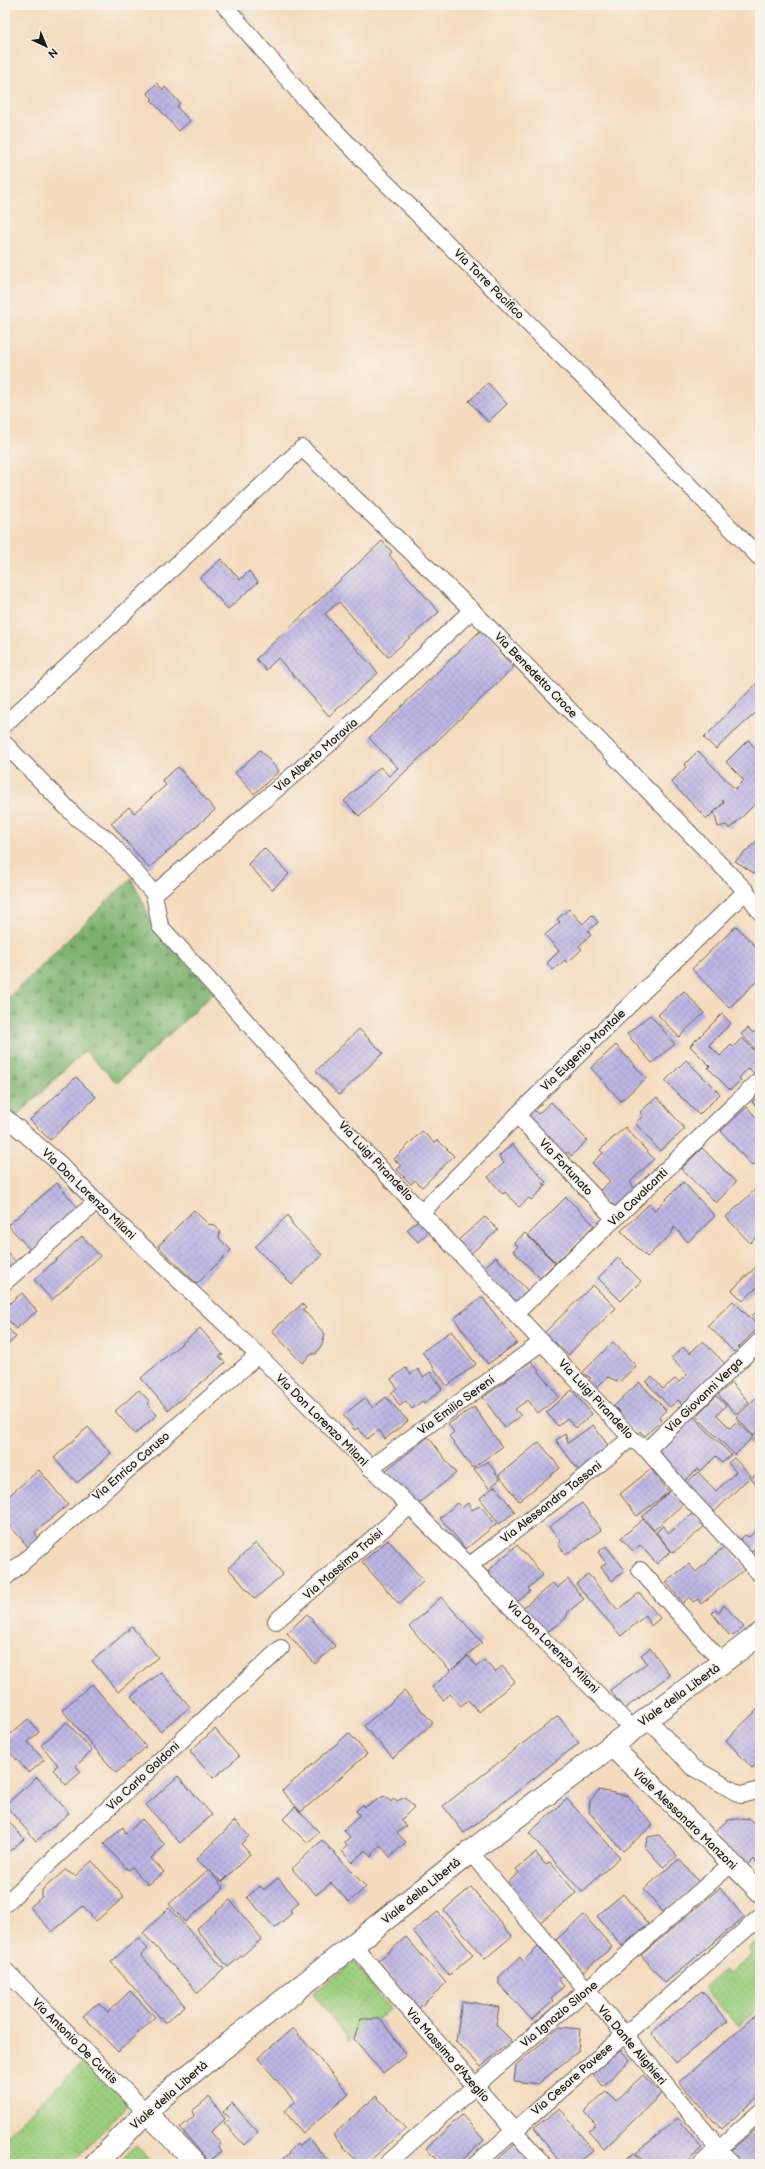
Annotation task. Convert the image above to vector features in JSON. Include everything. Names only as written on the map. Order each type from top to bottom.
[{"type":"main road","name":"Viale della Libertà","points":[[96,2164],[146,2112],[353,1945],[470,1852],[760,1634]]},
{"type":"street","name":"Via Torre Pacifico","points":[[224,5],[303,97],[376,174],[596,390],[760,558]]},
{"type":"street","name":"Via Benedetto Croce","points":[[5,724],[302,448],[472,610],[746,891],[760,912]]},
{"type":"street","name":"Via Alberto Moravia","points":[[154,894],[334,740],[472,610]]},
{"type":"street","name":"Via Luigi Pirandello","points":[[5,744],[77,818],[108,840],[154,894],[160,926],[318,1101],[423,1211],[631,1438],[647,1450],[760,1574]]},
{"type":"street","name":"Via Eugenio Montale","points":[[423,1211],[518,1115],[746,891]]},
{"type":"street","name":"Via Cavalcanti","points":[[516,1313],[760,1080]]},
{"type":"street","name":"Via Fortunato","points":[[518,1115],[615,1218]]},
{"type":"street","name":"Via Don Lorenzo Milani","points":[[5,1117],[60,1164],[96,1202],[258,1355],[409,1507],[640,1724],[666,1740],[692,1767],[742,1795],[760,1790]]},
{"type":"street","points":[[5,1282],[96,1202]]},
{"type":"street","name":"Via Giovanni Verga","points":[[647,1450],[760,1341]]},
{"type":"street","name":"Via Emilio Sereni","points":[[370,1468],[542,1342]]},
{"type":"street","name":"Via Enrico Caruso","points":[[5,1578],[258,1355]]},
{"type":"street","name":"Via Alessandro Tassoni","points":[[470,1565],[553,1502],[631,1438]]},
{"type":"street","name":"Via Massimo Troisi","points":[[276,1621],[409,1507]]},
{"type":"street","points":[[640,1570],[722,1663]]},
{"type":"street","name":"Via Carlo Goldoni","points":[[5,1904],[282,1648]]},
{"type":"street","name":"Viale Alessandro Manzoni","points":[[611,1746],[760,1892]]},
{"type":"street","name":"Via Dante Alighieri","points":[[470,1852],[732,2164]]},
{"type":"street","name":"Via Ignazio Silone","points":[[387,2164],[474,2086],[586,1991],[731,1864]]},
{"type":"street","name":"Via Cesare Pavese","points":[[476,2164],[760,1917]]},
{"type":"street","name":"Via Massimo d'Azeglio","points":[[353,1945],[543,2164]]},
{"type":"street","name":"Via Antonio De Curtis","points":[[5,1970],[146,2112]]},
{"type":"street","points":[[146,2112],[196,2164]]},
{"type":"street","points":[[701,2164],[760,2112]]},
{"type":"green space","points":[[131,878],[144,904],[151,924],[215,992],[117,1083],[85,1051],[15,1118],[5,1110],[5,1001]]},
{"type":"green space","points":[[760,1938],[760,2007],[739,2026],[704,1988],[724,1970],[729,1974],[752,1954],[748,1949]]},
{"type":"green space","points":[[354,1962],[390,2009],[349,2041],[313,1993]]},
{"type":"green space","points":[[86,2059],[128,2104],[72,2164],[5,2164],[5,2137]]},
{"type":"green space","points":[[136,2145],[154,2164],[117,2164]]},
{"type":"building","points":[[157,83],[163,90],[165,87],[180,103],[177,107],[190,121],[179,131],[151,100],[153,99],[147,93]]},
{"type":"building","points":[[488,383],[507,404],[488,422],[469,401]]},
{"type":"building","points":[[382,541],[392,552],[389,555],[439,612],[388,657],[339,602],[325,614],[378,673],[329,716],[278,658],[266,670],[256,659]]},
{"type":"building","points":[[221,559],[240,580],[249,571],[258,582],[228,609],[200,578]]},
{"type":"building","points":[[483,628],[502,649],[499,652],[514,667],[359,816],[344,801],[380,767],[389,776],[398,768],[369,738]]},
{"type":"building","points":[[760,680],[760,709],[716,749],[704,738]]},
{"type":"building","points":[[748,740],[760,753],[760,799],[730,829],[726,825],[718,827],[714,812],[707,819],[671,782],[686,767],[684,765],[698,751],[735,789],[744,780],[726,762]]},
{"type":"building","points":[[260,750],[279,771],[254,794],[235,773]]},
{"type":"building","points":[[178,767],[215,810],[149,868],[111,823],[129,807],[134,813],[166,785],[162,780]]},
{"type":"building","points":[[760,838],[760,877],[735,861]]},
{"type":"building","points":[[264,848],[289,874],[272,890],[248,864]]},
{"type":"building","points":[[569,909],[583,924],[592,915],[598,922],[588,931],[591,935],[579,946],[582,949],[567,963],[565,960],[553,970],[547,963],[559,951],[545,935],[560,922],[557,919]]},
{"type":"building","points":[[736,926],[760,951],[760,978],[729,1008],[692,969]]},
{"type":"building","points":[[684,991],[704,1013],[679,1037],[658,1015]]},
{"type":"building","points":[[722,1014],[731,1023],[709,1045],[720,1056],[731,1045],[733,1047],[742,1038],[760,1056],[760,1067],[754,1073],[748,1068],[739,1078],[741,1080],[730,1090],[708,1068],[710,1066],[690,1046]]},
{"type":"building","points":[[650,1015],[675,1044],[652,1063],[627,1034]]},
{"type":"building","points":[[760,1026],[760,1054],[741,1034],[748,1028],[753,1033]]},
{"type":"building","points":[[359,1029],[383,1053],[339,1095],[316,1071]]},
{"type":"building","points":[[616,1045],[646,1078],[621,1101],[591,1068]]},
{"type":"building","points":[[686,1060],[720,1094],[699,1115],[665,1081]]},
{"type":"building","points":[[76,1077],[96,1097],[50,1140],[30,1120]]},
{"type":"building","points":[[760,1095],[760,1110],[752,1102]]},
{"type":"building","points":[[657,1097],[685,1129],[660,1151],[635,1123],[643,1116],[640,1112]]},
{"type":"building","points":[[551,1102],[587,1140],[571,1156],[568,1152],[561,1159],[522,1118],[532,1108],[538,1114]]},
{"type":"building","points":[[747,1107],[760,1122],[760,1159],[752,1166],[721,1131]]},
{"type":"building","points":[[625,1127],[654,1159],[630,1182],[635,1189],[613,1210],[597,1193],[610,1181],[592,1163],[603,1153],[600,1150]]},
{"type":"building","points":[[422,1131],[434,1143],[438,1140],[454,1156],[422,1187],[415,1180],[411,1184],[397,1170],[401,1166],[394,1159]]},
{"type":"building","points":[[512,1144],[546,1182],[543,1184],[547,1185],[531,1200],[529,1198],[519,1207],[505,1192],[503,1194],[488,1177],[504,1163],[499,1156]]},
{"type":"building","points":[[702,1148],[736,1182],[716,1203],[681,1169]]},
{"type":"building","points":[[683,1182],[715,1216],[688,1242],[674,1227],[672,1233],[647,1257],[621,1231],[649,1204],[655,1210]]},
{"type":"building","points":[[57,1183],[80,1210],[32,1252],[8,1225]]},
{"type":"building","points":[[757,1188],[760,1190],[760,1234],[750,1243],[726,1217]]},
{"type":"building","points":[[566,1197],[594,1225],[556,1263],[528,1235]]},
{"type":"building","points":[[194,1210],[208,1224],[214,1225],[220,1231],[219,1238],[231,1250],[197,1284],[158,1246]]},
{"type":"building","points":[[288,1215],[293,1225],[322,1255],[292,1284],[255,1247]]},
{"type":"building","points":[[485,1217],[498,1230],[469,1255],[457,1241]]},
{"type":"building","points":[[418,1220],[429,1232],[418,1242],[407,1230]]},
{"type":"building","points":[[525,1233],[555,1263],[540,1278],[513,1251],[518,1246],[514,1243]]},
{"type":"building","points":[[82,1236],[100,1256],[52,1300],[34,1280]]},
{"type":"building","points":[[5,1250],[17,1263],[5,1274]]},
{"type":"building","points":[[496,1257],[528,1291],[513,1304],[481,1270]]},
{"type":"building","points":[[618,1258],[641,1281],[621,1301],[598,1278]]},
{"type":"building","points":[[760,1263],[760,1284],[743,1301],[732,1290]]},
{"type":"building","points":[[593,1285],[616,1308],[568,1355],[555,1342],[552,1346],[541,1336]]},
{"type":"building","points":[[22,1293],[37,1311],[16,1329],[5,1316],[5,1307]]},
{"type":"building","points":[[482,1297],[517,1343],[488,1364],[454,1318]]},
{"type":"building","points":[[733,1301],[759,1327],[734,1352],[708,1325]]},
{"type":"building","points":[[302,1304],[306,1308],[303,1310],[325,1334],[322,1344],[316,1354],[312,1354],[302,1363],[272,1331]]},
{"type":"building","points":[[760,1308],[760,1325],[752,1316]]},
{"type":"building","points":[[5,1325],[16,1337],[5,1347]]},
{"type":"building","points":[[200,1328],[223,1355],[219,1356],[225,1363],[168,1410],[141,1378]]},
{"type":"building","points":[[451,1331],[476,1364],[447,1386],[422,1352]]},
{"type":"building","points":[[703,1341],[729,1368],[685,1409],[678,1400],[670,1407],[646,1382],[652,1377],[663,1389],[675,1379],[679,1382],[687,1375],[671,1358],[683,1347],[690,1353]]},
{"type":"building","points":[[613,1342],[636,1366],[619,1382],[608,1377],[593,1390],[586,1383],[591,1378],[582,1373]]},
{"type":"building","points":[[531,1361],[559,1397],[538,1413],[528,1400],[515,1409],[521,1416],[505,1428],[483,1398]]},
{"type":"building","points":[[406,1368],[411,1374],[418,1369],[423,1377],[430,1372],[442,1389],[424,1404],[422,1401],[412,1409],[406,1401],[400,1406],[391,1393],[397,1388],[391,1379]]},
{"type":"building","points":[[639,1382],[666,1410],[659,1417],[662,1420],[645,1436],[640,1431],[637,1434],[618,1415],[620,1412],[614,1406]]},
{"type":"building","points":[[731,1383],[749,1402],[736,1414],[718,1395]]},
{"type":"building","points":[[139,1390],[150,1402],[147,1404],[157,1415],[135,1434],[115,1411]]},
{"type":"building","points":[[572,1390],[592,1414],[576,1428],[567,1418],[558,1426],[546,1412]]},
{"type":"building","points":[[760,1394],[760,1429],[753,1435],[736,1417]]},
{"type":"building","points":[[716,1396],[726,1405],[717,1415],[730,1428],[737,1421],[753,1437],[735,1455],[696,1416]]},
{"type":"building","points":[[386,1397],[408,1421],[385,1439],[379,1430],[367,1439],[358,1428],[355,1430],[343,1415],[365,1398],[373,1408]]},
{"type":"building","points":[[474,1407],[502,1447],[472,1468],[449,1436],[454,1432],[448,1424]]},
{"type":"building","points":[[693,1416],[731,1455],[722,1463],[716,1456],[701,1471],[697,1469],[681,1485],[654,1455]]},
{"type":"building","points":[[593,1425],[610,1448],[579,1471],[556,1440],[565,1434],[568,1443]]},
{"type":"building","points":[[88,1427],[111,1453],[77,1483],[54,1458]]},
{"type":"building","points":[[760,1433],[760,1449],[752,1441]]},
{"type":"building","points":[[428,1437],[456,1473],[414,1507],[385,1471]]},
{"type":"building","points":[[539,1442],[560,1468],[519,1501],[499,1475]]},
{"type":"building","points":[[734,1458],[751,1476],[710,1516],[682,1487],[698,1472],[716,1491],[736,1472],[728,1463]]},
{"type":"building","points":[[488,1461],[500,1479],[489,1488],[474,1469]]},
{"type":"building","points":[[651,1469],[669,1492],[637,1516],[620,1494]]},
{"type":"building","points":[[39,1470],[68,1505],[35,1532],[38,1538],[28,1547],[5,1520],[5,1499]]},
{"type":"building","points":[[760,1470],[760,1489],[751,1479]]},
{"type":"building","points":[[495,1486],[515,1512],[499,1524],[480,1498]]},
{"type":"building","points":[[671,1490],[683,1504],[654,1530],[642,1517]]},
{"type":"building","points":[[457,1503],[462,1508],[468,1503],[472,1510],[480,1506],[496,1524],[466,1549],[440,1518]]},
{"type":"building","points":[[582,1503],[601,1530],[566,1555],[558,1544],[561,1542],[549,1527]]},
{"type":"building","points":[[693,1513],[705,1526],[673,1553],[656,1532],[663,1526],[669,1533]]},
{"type":"building","points":[[643,1519],[671,1551],[657,1564],[640,1545],[633,1551],[621,1538]]},
{"type":"building","points":[[760,1527],[760,1543],[749,1554],[738,1542],[745,1535],[749,1537]]},
{"type":"building","points":[[388,1540],[424,1581],[399,1604],[362,1562]]},
{"type":"building","points":[[256,1543],[283,1574],[255,1599],[228,1568]]},
{"type":"building","points":[[517,1545],[543,1575],[528,1588],[530,1591],[516,1603],[488,1571]]},
{"type":"building","points":[[726,1545],[745,1569],[701,1604],[698,1599],[693,1602],[689,1597],[683,1603],[666,1582],[689,1564],[696,1572]]},
{"type":"building","points":[[606,1546],[625,1570],[612,1581],[601,1567],[606,1563],[598,1552]]},
{"type":"building","points":[[760,1547],[760,1564],[750,1556]]},
{"type":"building","points":[[588,1574],[618,1610],[639,1593],[660,1618],[651,1626],[646,1615],[621,1636],[576,1584]]},
{"type":"building","points":[[568,1579],[584,1599],[568,1612],[566,1618],[543,1635],[520,1610],[553,1583],[557,1588]]},
{"type":"building","points":[[441,1597],[482,1642],[453,1669],[468,1656],[477,1666],[484,1660],[495,1672],[502,1666],[515,1681],[479,1712],[468,1700],[461,1706],[450,1694],[443,1700],[432,1687],[451,1671],[409,1627]]},
{"type":"building","points":[[724,1605],[744,1627],[733,1636],[731,1634],[729,1635],[712,1613],[716,1609],[718,1613]]},
{"type":"building","points":[[307,1614],[335,1646],[315,1664],[287,1633]]},
{"type":"building","points":[[132,1627],[158,1657],[118,1692],[92,1661]]},
{"type":"building","points":[[650,1648],[670,1675],[624,1709],[610,1690],[647,1663],[641,1655]]},
{"type":"building","points":[[161,1672],[190,1707],[160,1731],[131,1696]]},
{"type":"building","points":[[92,1684],[146,1747],[116,1773],[62,1710]]},
{"type":"building","points":[[404,1691],[433,1723],[393,1758],[364,1726]]},
{"type":"building","points":[[760,1707],[760,1760],[752,1768],[726,1740]]},
{"type":"building","points":[[558,1716],[579,1743],[464,1833],[443,1806]]},
{"type":"building","points":[[28,1719],[39,1732],[28,1742],[44,1760],[29,1773],[5,1747],[5,1739]]},
{"type":"building","points":[[67,1722],[92,1751],[76,1766],[81,1772],[66,1785],[53,1769],[58,1765],[41,1745]]},
{"type":"building","points":[[215,1729],[239,1757],[213,1778],[190,1751]]},
{"type":"building","points":[[349,1733],[367,1754],[301,1812],[282,1791]]},
{"type":"building","points":[[178,1776],[212,1815],[180,1843],[146,1805]]},
{"type":"building","points":[[37,1777],[69,1813],[36,1841],[5,1805]]},
{"type":"building","points":[[599,1790],[628,1796],[653,1825],[623,1851],[589,1812],[590,1801]]},
{"type":"building","points":[[384,1796],[391,1802],[394,1798],[397,1801],[405,1797],[414,1807],[401,1820],[406,1826],[397,1833],[406,1842],[390,1857],[380,1845],[371,1857],[365,1850],[352,1863],[342,1851],[347,1846],[344,1842],[350,1837],[344,1830],[360,1815],[356,1811],[362,1805],[365,1807]]},
{"type":"building","points":[[567,1799],[620,1857],[582,1892],[529,1833]]},
{"type":"building","points":[[295,1807],[319,1832],[307,1843],[283,1819]]},
{"type":"building","points":[[5,1817],[24,1839],[5,1855]]},
{"type":"building","points":[[760,1817],[760,1858],[755,1862],[753,1859],[744,1868],[713,1833],[728,1820],[749,1818],[755,1823]]},
{"type":"building","points":[[142,1819],[165,1845],[151,1858],[164,1872],[148,1885],[132,1867],[128,1870],[104,1844],[123,1827],[126,1834]]},
{"type":"building","points":[[235,1821],[249,1836],[241,1844],[250,1854],[222,1882],[196,1859]]},
{"type":"building","points":[[659,1835],[677,1856],[663,1867],[645,1847],[648,1837]]},
{"type":"building","points":[[322,1840],[366,1887],[349,1902],[331,1883],[316,1895],[292,1869]]},
{"type":"building","points":[[536,1853],[546,1865],[550,1862],[576,1893],[539,1923],[507,1883],[519,1873],[516,1869]]},
{"type":"building","points":[[679,1859],[699,1882],[664,1913],[644,1889]]},
{"type":"building","points":[[92,1861],[124,1897],[96,1921],[83,1906],[52,1932],[30,1907],[42,1897],[42,1890],[65,1870],[75,1876]]},
{"type":"building","points":[[208,1870],[224,1888],[185,1922],[169,1904]]},
{"type":"building","points":[[278,1878],[299,1902],[290,1910],[292,1913],[275,1928],[247,1897],[260,1886],[264,1890]]},
{"type":"building","points":[[471,1887],[512,1936],[485,1959],[444,1910]]},
{"type":"building","points":[[720,1888],[744,1917],[665,1983],[641,1955]]},
{"type":"building","points":[[623,1894],[648,1924],[622,1946],[597,1916]]},
{"type":"building","points":[[230,1900],[262,1939],[228,1967],[196,1929]]},
{"type":"building","points":[[169,1908],[224,1969],[198,1993],[143,1933]]},
{"type":"building","points":[[438,1912],[473,1955],[449,1975],[413,1931]]},
{"type":"building","points":[[584,1915],[612,1947],[583,1972],[556,1940]]},
{"type":"building","points":[[406,1937],[446,1983],[419,2008],[378,1961]]},
{"type":"building","points":[[138,1938],[148,1949],[141,1955],[185,2006],[165,2023],[111,1962]]},
{"type":"building","points":[[538,1947],[563,1975],[558,1980],[564,1986],[551,1998],[553,2001],[532,2020],[499,1984],[499,1977],[520,1957],[523,1961]]},
{"type":"building","points":[[130,1991],[155,2017],[118,2052],[83,2016],[94,2006],[100,2004],[108,2012]]},
{"type":"building","points":[[702,1991],[727,2021],[676,2063],[651,2033]]},
{"type":"building","points":[[462,2001],[499,2007],[496,2025],[511,2040],[481,2067],[456,2041]]},
{"type":"building","points":[[760,2011],[760,2095],[721,2129],[679,2082]]},
{"type":"building","points":[[361,2019],[381,2019],[406,2055],[383,2073],[354,2039]]},
{"type":"building","points":[[560,2027],[580,2029],[578,2051],[538,2084],[514,2081],[516,2065]]},
{"type":"building","points":[[293,2028],[349,2094],[303,2133],[284,2111],[295,2102],[258,2058]]},
{"type":"building","points":[[618,2047],[630,2060],[603,2086],[591,2073]]},
{"type":"building","points":[[643,2075],[661,2094],[604,2149],[588,2131],[596,2124],[584,2112],[606,2091],[616,2101]]},
{"type":"building","points":[[376,2096],[406,2129],[366,2164],[359,2164],[333,2135]]},
{"type":"building","points":[[209,2097],[225,2119],[211,2132],[221,2144],[218,2146],[222,2151],[209,2162],[180,2128],[194,2116],[192,2111]]},
{"type":"building","points":[[232,2103],[258,2132],[244,2145],[224,2123],[229,2118],[223,2112]]},
{"type":"building","points":[[560,2108],[593,2151],[576,2164],[561,2164],[534,2128]]},
{"type":"building","points":[[462,2115],[484,2140],[458,2164],[440,2164],[426,2148]]},
{"type":"building","points":[[678,2118],[702,2148],[683,2164],[645,2164],[636,2153]]},
{"type":"building","points":[[755,2130],[760,2136],[760,2158],[753,2164],[741,2164],[730,2151]]},
{"type":"building","points":[[309,2139],[331,2164],[280,2164],[279,2162],[290,2154],[288,2153],[297,2144],[300,2146]]},
{"type":"building","points":[[515,2144],[534,2164],[493,2164]]},
{"type":"building","points":[[634,2153],[642,2164],[620,2164]]}]
